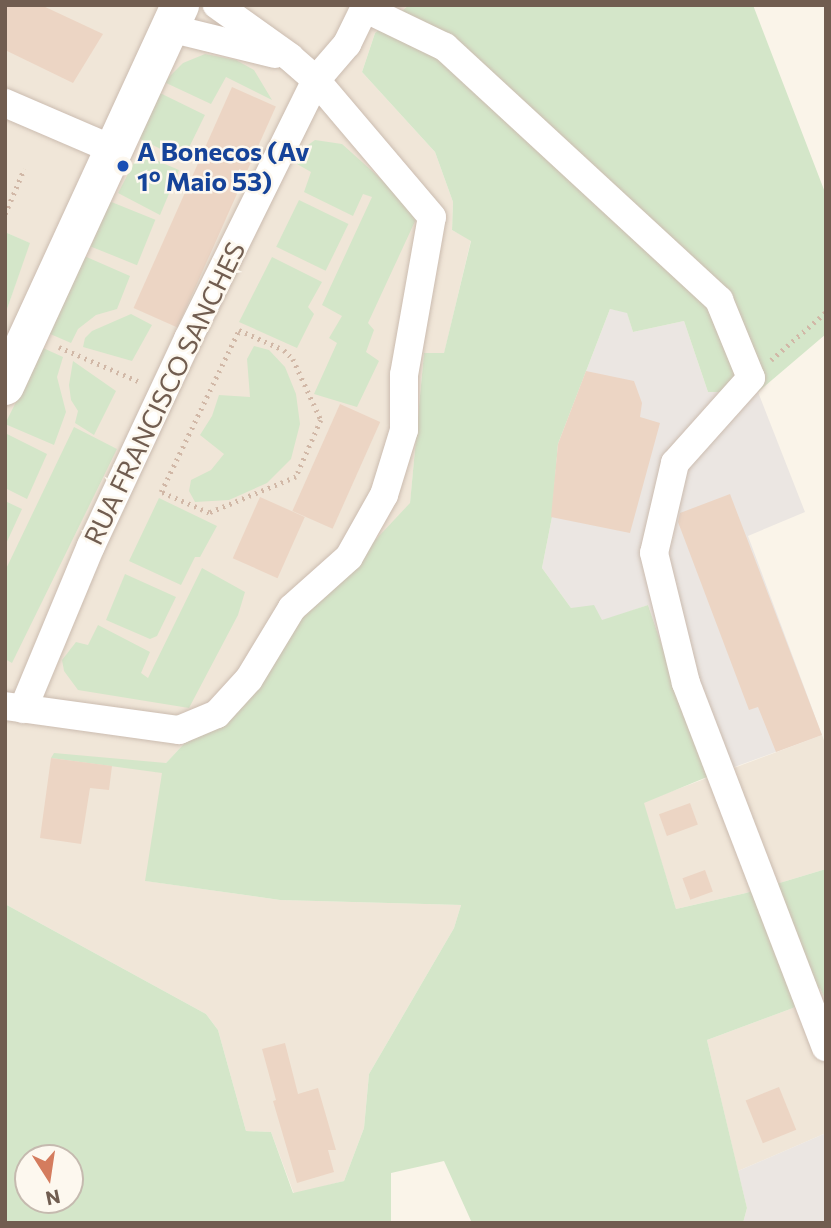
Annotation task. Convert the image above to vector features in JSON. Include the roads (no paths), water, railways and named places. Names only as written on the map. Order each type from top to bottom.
[{"type":"street","points":[[14,708],[179,730],[217,714],[249,679],[292,608],[349,557],[384,495],[404,429],[404,375],[432,217],[316,80],[238,14],[216,5]]},
{"type":"street","points":[[365,7],[445,47],[719,300],[751,378],[674,463],[654,553],[686,684],[826,1047]]},
{"type":"street","name":"RUA FRANCISCO SANCHES","points":[[14,708],[163,392],[316,80],[347,44],[365,7]]},
{"type":"street","points":[[5,386],[175,17],[290,58]]},
{"type":"street","points":[[5,103],[112,149]]},
{"type":"place","name":"A Bonecos (Av 1º Maio 53)","points":[[123,166]]}]
